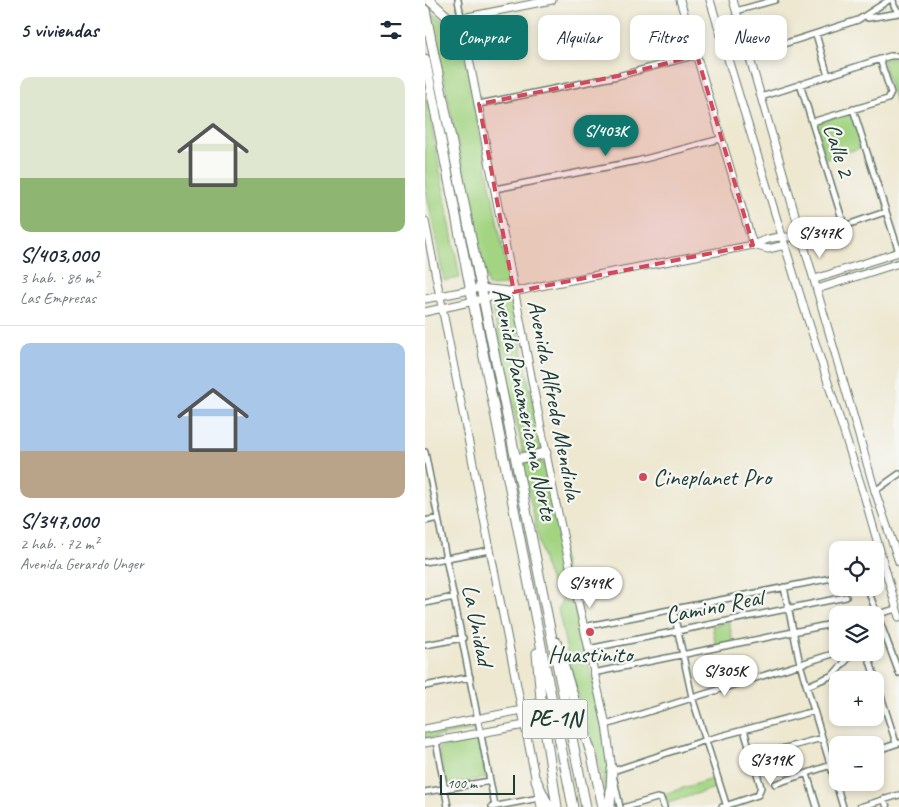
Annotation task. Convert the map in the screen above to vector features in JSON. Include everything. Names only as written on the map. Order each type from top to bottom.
[{"type":"highway","points":[[429,0],[445,15]]},
{"type":"highway","name":"Avenida Panamericana Norte","points":[[425,10],[585,807]]},
{"type":"highway","name":"Avenida Panamericana Norte","points":[[425,59],[573,807]]},
{"type":"highway","points":[[516,459],[546,453]]},
{"type":"highway","points":[[537,630],[537,658],[542,710],[557,807]]},
{"type":"highway","points":[[550,633],[559,648],[584,729],[603,807]]},
{"type":"highway","points":[[611,807],[613,769]]},
{"type":"highway","points":[[536,780],[549,807]]},
{"type":"main road","points":[[471,15],[549,0]]},
{"type":"main road","points":[[680,0],[685,15]]},
{"type":"main road","points":[[710,0],[780,237],[785,246],[864,495],[899,617]]},
{"type":"main road","points":[[733,0],[737,15]]},
{"type":"main road","name":"Avenida Alfredo Mendiola","points":[[470,60],[546,453],[606,725],[613,769]]},
{"type":"main road","points":[[698,60],[753,245]]},
{"type":"main road","points":[[750,60],[875,491],[899,562]]},
{"type":"main road","points":[[425,221],[541,807]]},
{"type":"main road","points":[[425,312],[514,292],[753,245],[780,237],[803,240]]},
{"type":"main road","points":[[753,245],[768,250],[785,246]]},
{"type":"main road","points":[[815,279],[899,252]]},
{"type":"main road","points":[[817,289],[899,263]]},
{"type":"main road","points":[[850,267],[853,278]]},
{"type":"main road","points":[[425,299],[480,288],[514,292]]},
{"type":"main road","points":[[864,495],[884,516]]},
{"type":"main road","points":[[425,729],[522,710]]},
{"type":"main road","points":[[425,744],[525,725]]},
{"type":"street","name":"Avenida Alfredo Mendiola","points":[[458,0],[461,15]]},
{"type":"street","points":[[736,11],[775,0]]},
{"type":"street","points":[[858,20],[889,0]]},
{"type":"street","points":[[893,0],[894,6],[899,12]]},
{"type":"street","points":[[787,43],[858,20],[899,12]]},
{"type":"street","points":[[816,34],[828,76]]},
{"type":"street","points":[[761,97],[880,59],[899,56]]},
{"type":"street","points":[[812,122],[890,98],[880,59]]},
{"type":"street","points":[[479,104],[618,76],[678,60]]},
{"type":"street","name":"Calle 2","points":[[800,84],[844,226]]},
{"type":"street","points":[[853,110],[899,252]]},
{"type":"street","points":[[495,189],[637,161],[721,139]]},
{"type":"street","points":[[803,240],[885,212]]},
{"type":"street","name":"La Unidad","points":[[425,452],[491,781],[493,806]]},
{"type":"street","points":[[875,491],[899,474]]},
{"type":"street","points":[[425,520],[438,518]]},
{"type":"street","points":[[425,562],[490,550]]},
{"type":"street","points":[[583,627],[829,579]]},
{"type":"street","points":[[784,587],[800,664],[829,760]]},
{"type":"street","points":[[425,603],[454,597]]},
{"type":"street","name":"Camino Real","points":[[588,649],[846,597]]},
{"type":"street","points":[[884,612],[896,608]]},
{"type":"street","points":[[673,609],[692,697],[707,740],[725,807],[759,795],[761,787],[744,730]]},
{"type":"street","points":[[593,673],[829,625]]},
{"type":"street","points":[[884,636],[899,674]]},
{"type":"street","points":[[425,645],[463,638]]},
{"type":"street","points":[[606,725],[829,655]]},
{"type":"street","points":[[807,686],[833,676],[846,661]]},
{"type":"street","points":[[870,661],[898,743],[884,748]]},
{"type":"street","points":[[425,686],[471,677]]},
{"type":"street","points":[[613,769],[707,740],[815,711]]},
{"type":"street","points":[[752,758],[822,738]]},
{"type":"street","points":[[436,742],[448,807]]},
{"type":"street","points":[[775,784],[829,767]]},
{"type":"street","name":"Avenida Alfredo Mendiola","points":[[613,769],[620,807]]},
{"type":"street","points":[[807,774],[817,807]]},
{"type":"street","points":[[425,792],[491,781]]},
{"type":"street","points":[[838,791],[843,807]]},
{"type":"street","points":[[860,807],[898,795],[899,803]]},
{"type":"street","points":[[493,806],[539,798]]},
{"type":"street","points":[[626,807],[657,798],[661,799],[664,807]]},
{"type":"street","points":[[884,799],[887,807]]},
{"type":"highlighted area","points":[[697,55],[753,245],[514,292],[479,104],[618,76]]},
{"type":"green space","points":[[429,9],[440,19],[440,60],[465,60],[510,285],[488,286]]},
{"type":"green space","points":[[899,58],[899,104],[896,105],[882,60]]},
{"type":"green space","points":[[425,91],[460,278],[444,281],[425,184]]},
{"type":"green space","points":[[852,112],[863,147],[826,159],[815,124]]},
{"type":"green space","points":[[501,300],[507,300],[513,304],[542,450],[523,453],[493,310],[496,303]]},
{"type":"green space","points":[[522,462],[544,463],[565,568],[555,593],[544,564]]},
{"type":"green space","points":[[568,585],[594,685],[608,758],[609,807],[597,757],[573,679],[558,609]]},
{"type":"green space","points":[[729,622],[733,643],[716,646],[712,626]]},
{"type":"green space","points":[[472,722],[475,729],[425,739],[425,732]]},
{"type":"green space","points":[[479,740],[486,778],[446,784],[439,748]]},
{"type":"green space","points":[[715,778],[718,787],[668,803],[664,794]]},
{"type":"place","name":"Cineplanet Pro","points":[[643,477]]},
{"type":"place","name":"Huastinito","points":[[590,632]]}]
